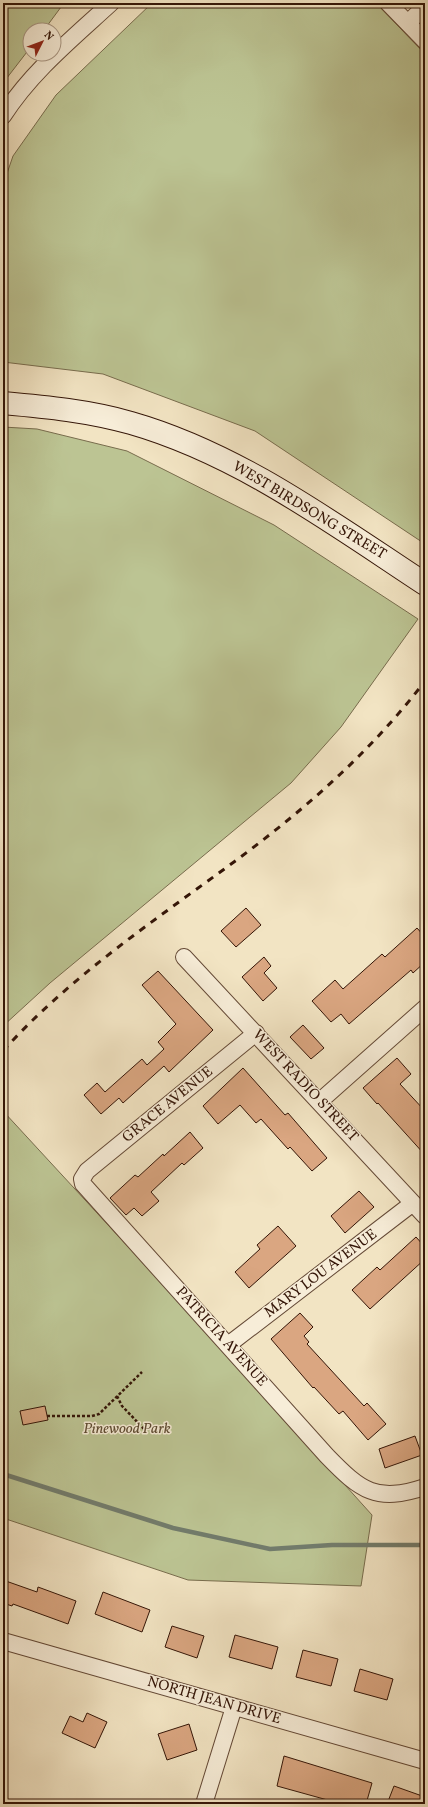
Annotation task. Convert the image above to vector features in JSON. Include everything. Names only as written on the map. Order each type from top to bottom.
[{"type":"street","points":[[3,116],[17,96],[41,69],[111,3]]},
{"type":"street","points":[[388,3],[425,41]]},
{"type":"street","points":[[408,23],[425,6]]},
{"type":"street","name":"WEST BIRDSONG STREET","points":[[3,404],[66,409],[110,418],[153,430],[215,456],[293,498],[425,584]]},
{"type":"street","name":"WEST RADIO STREET","points":[[184,957],[425,1216]]},
{"type":"street","points":[[319,1102],[425,1008]]},
{"type":"street","name":"GRACE AVENUE","points":[[82,1179],[87,1171],[256,1033]]},
{"type":"street","name":"PATRICIA AVENUE","points":[[82,1179],[84,1186],[327,1456],[351,1480],[367,1489],[383,1494],[399,1494],[425,1487]]},
{"type":"street","name":"MARY LOU AVENUE","points":[[228,1345],[413,1203]]},
{"type":"street","name":"NORTH JEAN DRIVE","points":[[3,1641],[425,1761]]},
{"type":"street","points":[[204,1804],[234,1707]]},
{"type":"path","points":[[47,1416],[95,1415],[102,1412],[142,1372]]},
{"type":"path","points":[[117,1396],[122,1406],[144,1429]]},
{"type":"green space","points":[[3,3],[64,3],[50,22],[22,22],[22,58],[3,83]]},
{"type":"green space","points":[[152,3],[376,3],[425,54],[425,544],[255,431],[103,374],[3,362],[3,185],[13,156],[56,95]]},
{"type":"green space","points":[[3,427],[37,429],[127,451],[274,525],[418,619],[341,727],[291,783],[50,983],[3,1026]]},
{"type":"green space","name":"Pinewood Park","points":[[3,1111],[228,1355],[372,1515],[361,1586],[188,1580],[3,1518]]},
{"type":"building","points":[[246,908],[261,925],[236,947],[221,931]]},
{"type":"building","points":[[417,928],[425,937],[425,962],[413,973],[411,970],[349,1024],[341,1014],[331,1022],[312,1001],[335,980],[343,989],[382,954],[385,957]]},
{"type":"building","points":[[264,957],[271,966],[264,973],[277,988],[263,1001],[242,977]]},
{"type":"building","points":[[158,971],[213,1030],[169,1072],[164,1066],[123,1103],[119,1098],[101,1114],[84,1095],[97,1083],[105,1092],[142,1059],[147,1065],[164,1049],[158,1042],[176,1024],[142,985]]},
{"type":"building","points":[[303,1025],[324,1048],[311,1059],[290,1037]]},
{"type":"building","points":[[397,1058],[411,1074],[400,1084],[425,1111],[425,1155],[363,1088]]},
{"type":"building","points":[[243,1068],[285,1115],[288,1113],[327,1158],[312,1171],[290,1147],[288,1149],[261,1119],[256,1123],[240,1105],[218,1124],[203,1106]]},
{"type":"building","points":[[190,1132],[203,1148],[184,1165],[182,1163],[151,1192],[159,1201],[142,1216],[134,1208],[126,1215],[110,1198],[135,1175],[138,1177],[163,1154],[164,1156]]},
{"type":"building","points":[[359,1191],[374,1207],[345,1233],[331,1216]]},
{"type":"building","points":[[278,1226],[296,1246],[249,1288],[235,1272],[260,1249],[257,1245]]},
{"type":"building","points":[[416,1237],[425,1247],[425,1259],[370,1309],[352,1290],[377,1267],[380,1270]]},
{"type":"building","points":[[300,1313],[313,1327],[304,1336],[309,1342],[307,1344],[364,1406],[367,1403],[386,1424],[368,1440],[343,1411],[339,1414],[314,1387],[313,1388],[271,1339]]},
{"type":"building","points":[[45,1406],[48,1420],[23,1425],[20,1411]]},
{"type":"building","points":[[415,1436],[422,1455],[385,1468],[379,1449]]},
{"type":"building","points":[[3,1580],[37,1592],[38,1587],[76,1601],[68,1624],[13,1604],[12,1606],[3,1603]]},
{"type":"building","points":[[103,1592],[150,1610],[142,1632],[95,1614]]},
{"type":"building","points":[[172,1626],[204,1636],[197,1658],[165,1647]]},
{"type":"building","points":[[235,1635],[278,1647],[272,1669],[229,1657]]},
{"type":"building","points":[[303,1650],[338,1659],[331,1686],[296,1677]]},
{"type":"building","points":[[360,1669],[393,1679],[387,1700],[354,1691]]},
{"type":"building","points":[[87,1713],[107,1722],[95,1748],[62,1733],[70,1716],[83,1722]]},
{"type":"building","points":[[189,1724],[197,1750],[167,1760],[158,1734]]},
{"type":"building","points":[[284,1756],[372,1783],[366,1804],[342,1804],[277,1786]]},
{"type":"building","points":[[394,1786],[425,1797],[425,1804],[387,1804]]},
{"type":"waterway","points":[[3,1474],[173,1528],[270,1549],[332,1545],[425,1545]]},
{"type":"railway","points":[[3,1051],[57,997],[87,972],[148,924],[267,837],[340,775],[384,730],[425,681]]}]
